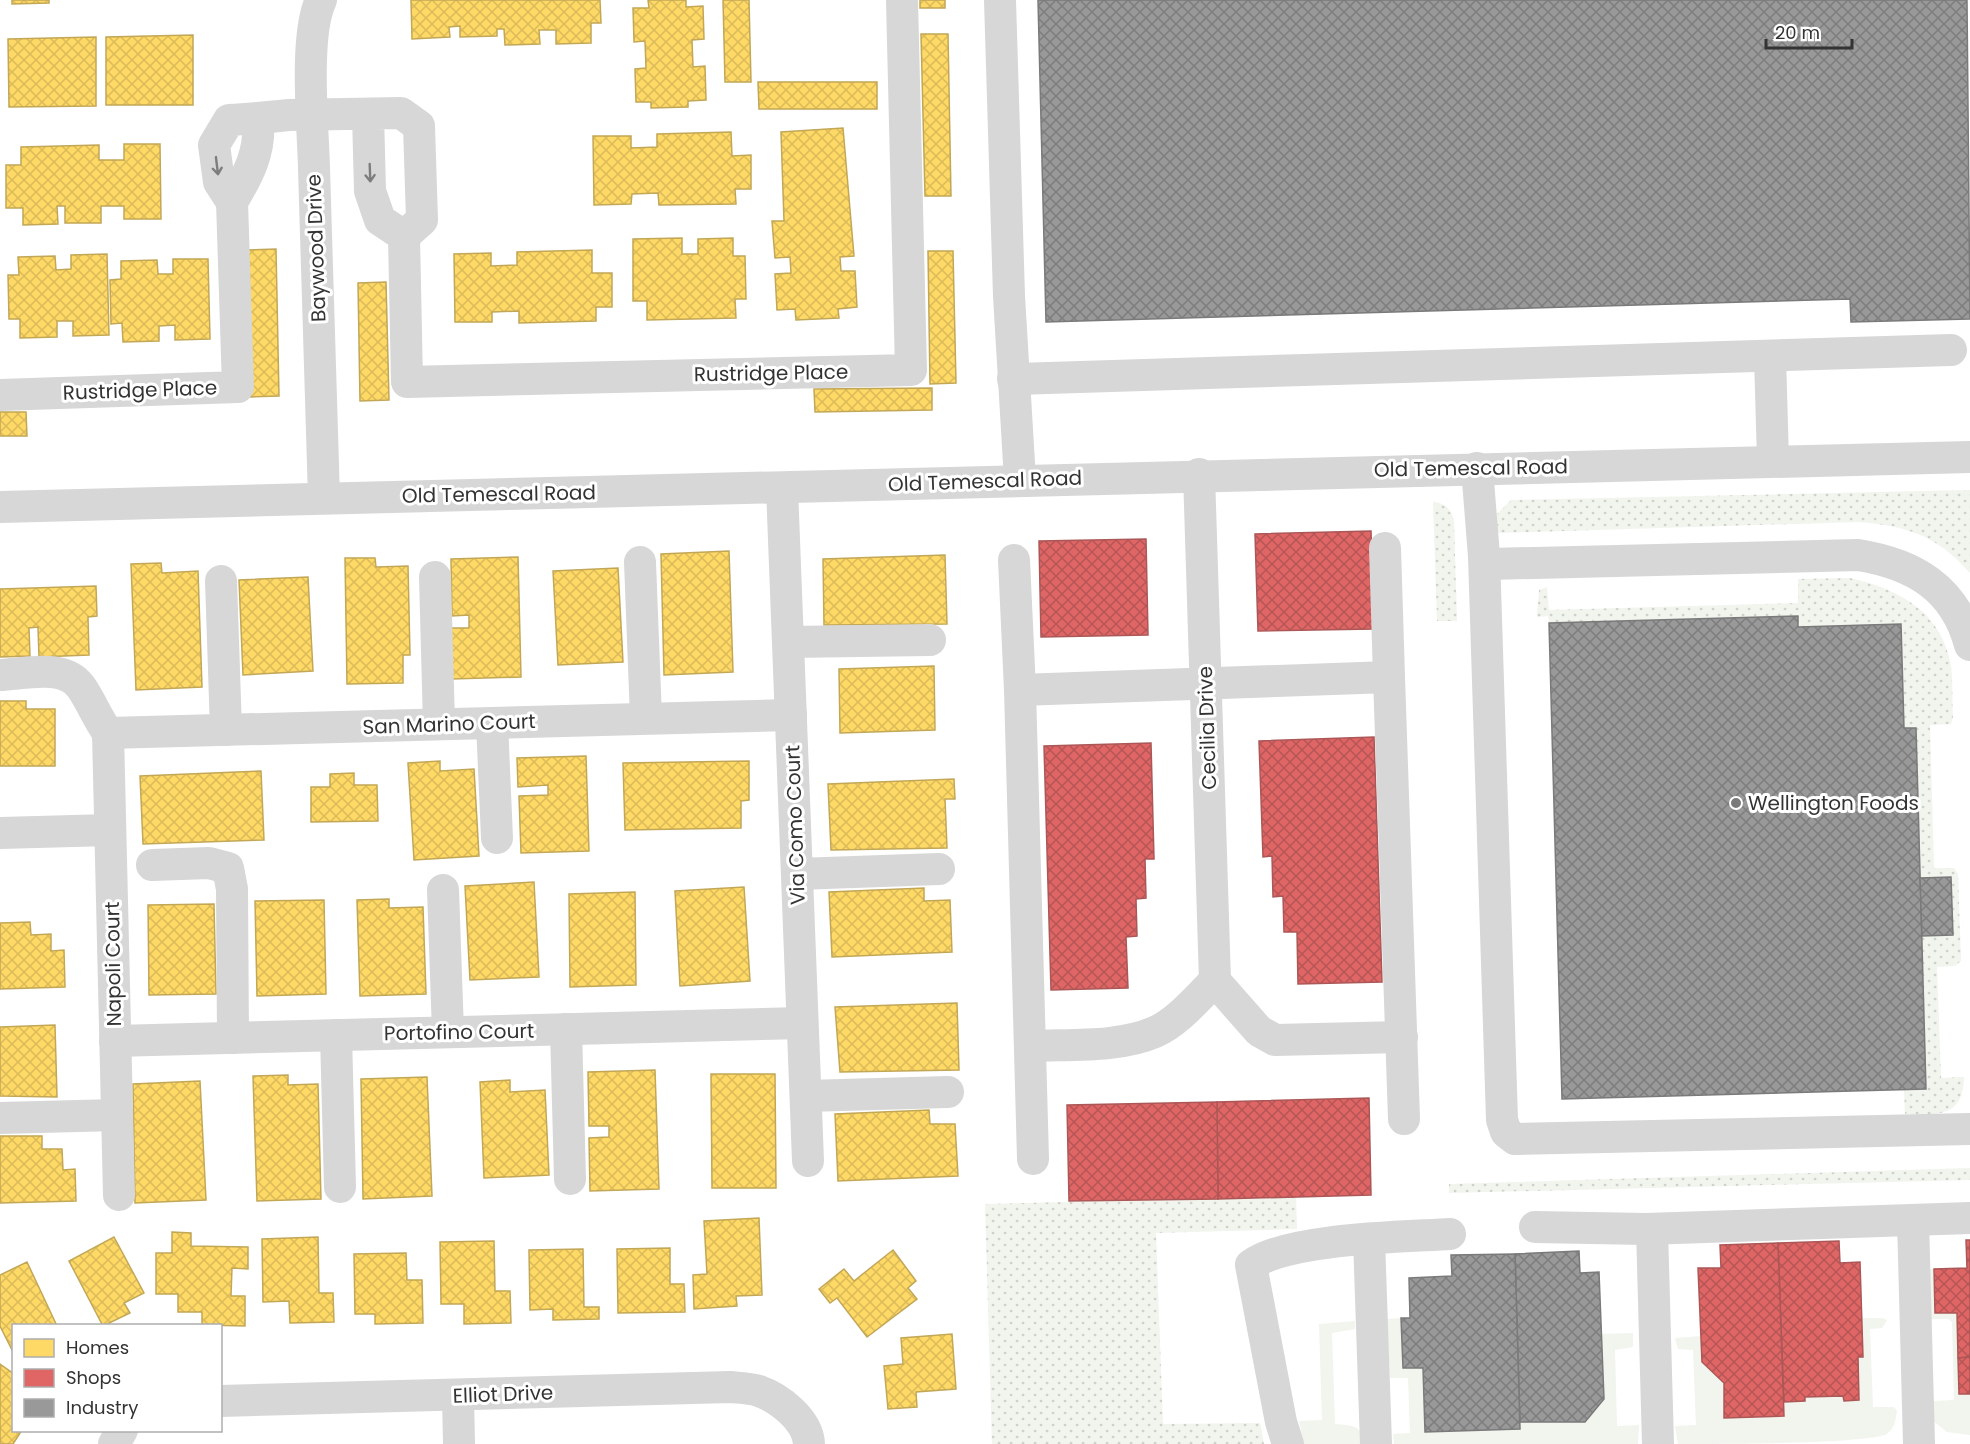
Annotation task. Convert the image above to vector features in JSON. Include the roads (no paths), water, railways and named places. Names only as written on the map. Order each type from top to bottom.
[{"type":"street","name":"Baywood Drive","points":[[321,0],[317,9],[312,44],[324,498]]},
{"type":"street","name":"Rustridge Place","points":[[0,395],[238,387],[232,202],[219,182],[214,145],[229,120],[313,115],[400,113],[419,126],[422,220],[404,236],[407,382],[911,370],[902,0]]},
{"type":"street","points":[[1000,0],[1013,379],[1020,480]]},
{"type":"street","points":[[368,114],[370,191],[380,220],[404,236]]},
{"type":"street","points":[[232,202],[255,160],[260,135],[258,118]]},
{"type":"street","points":[[1013,379],[1951,350]]},
{"type":"street","points":[[1770,356],[1773,461]]},
{"type":"street","name":"Old Temescal Road","points":[[0,507],[782,488],[1199,474],[1970,457]]},
{"type":"street","points":[[1477,468],[1484,556],[1502,1120],[1506,1132],[1515,1139],[1970,1129]]},
{"type":"street","name":"Cecilia Drive","points":[[1199,474],[1215,981]]},
{"type":"street","name":"Via Como Court","points":[[782,488],[808,1161]]},
{"type":"street","points":[[1385,548],[1404,1119]]},
{"type":"street","points":[[1484,556],[1490,564],[1506,565],[1858,555],[1884,559],[1923,577],[1947,597],[1963,619],[1970,645]]},
{"type":"street","points":[[1014,560],[1020,690],[1033,1159]]},
{"type":"street","points":[[640,562],[645,718]]},
{"type":"street","points":[[435,577],[439,724]]},
{"type":"street","points":[[221,580],[226,730]]},
{"type":"street","points":[[788,642],[930,640]]},
{"type":"street","points":[[0,675],[58,672],[69,675],[81,686],[108,733]]},
{"type":"street","points":[[1020,690],[1389,677]]},
{"type":"street","name":"San Marino Court","points":[[108,733],[791,715]]},
{"type":"street","points":[[492,723],[496,838]]},
{"type":"street","name":"Napoli Court","points":[[108,733],[119,1195]]},
{"type":"street","points":[[0,833],[110,830]]},
{"type":"street","points":[[152,865],[209,863],[228,868],[232,889],[233,1038]]},
{"type":"street","points":[[797,874],[939,869]]},
{"type":"street","points":[[443,890],[448,1032]]},
{"type":"street","points":[[1030,1046],[1118,1042],[1156,1032],[1176,1018],[1215,981],[1259,1031],[1275,1040],[1402,1037]]},
{"type":"street","name":"Portofino Court","points":[[115,1041],[802,1023]]},
{"type":"street","points":[[566,1029],[570,1179]]},
{"type":"street","points":[[336,1035],[340,1187]]},
{"type":"street","points":[[806,1096],[948,1092]]},
{"type":"street","points":[[0,1118],[117,1115]]},
{"type":"street","points":[[1535,1227],[1652,1229],[1970,1218]]},
{"type":"street","points":[[1913,1220],[1919,1444]]},
{"type":"street","points":[[1652,1229],[1658,1444]]},
{"type":"street","points":[[1288,1444],[1281,1422],[1251,1265],[1260,1258],[1298,1248],[1369,1239],[1450,1234]]},
{"type":"street","points":[[1369,1239],[1376,1444]]},
{"type":"street","name":"Elliot Drive","points":[[222,1401],[730,1387],[757,1390],[783,1402],[799,1421],[809,1438],[809,1444]]},
{"type":"street","points":[[458,1395],[459,1444]]},
{"type":"place","name":"Wellington Foods","points":[[1736,803]]}]
